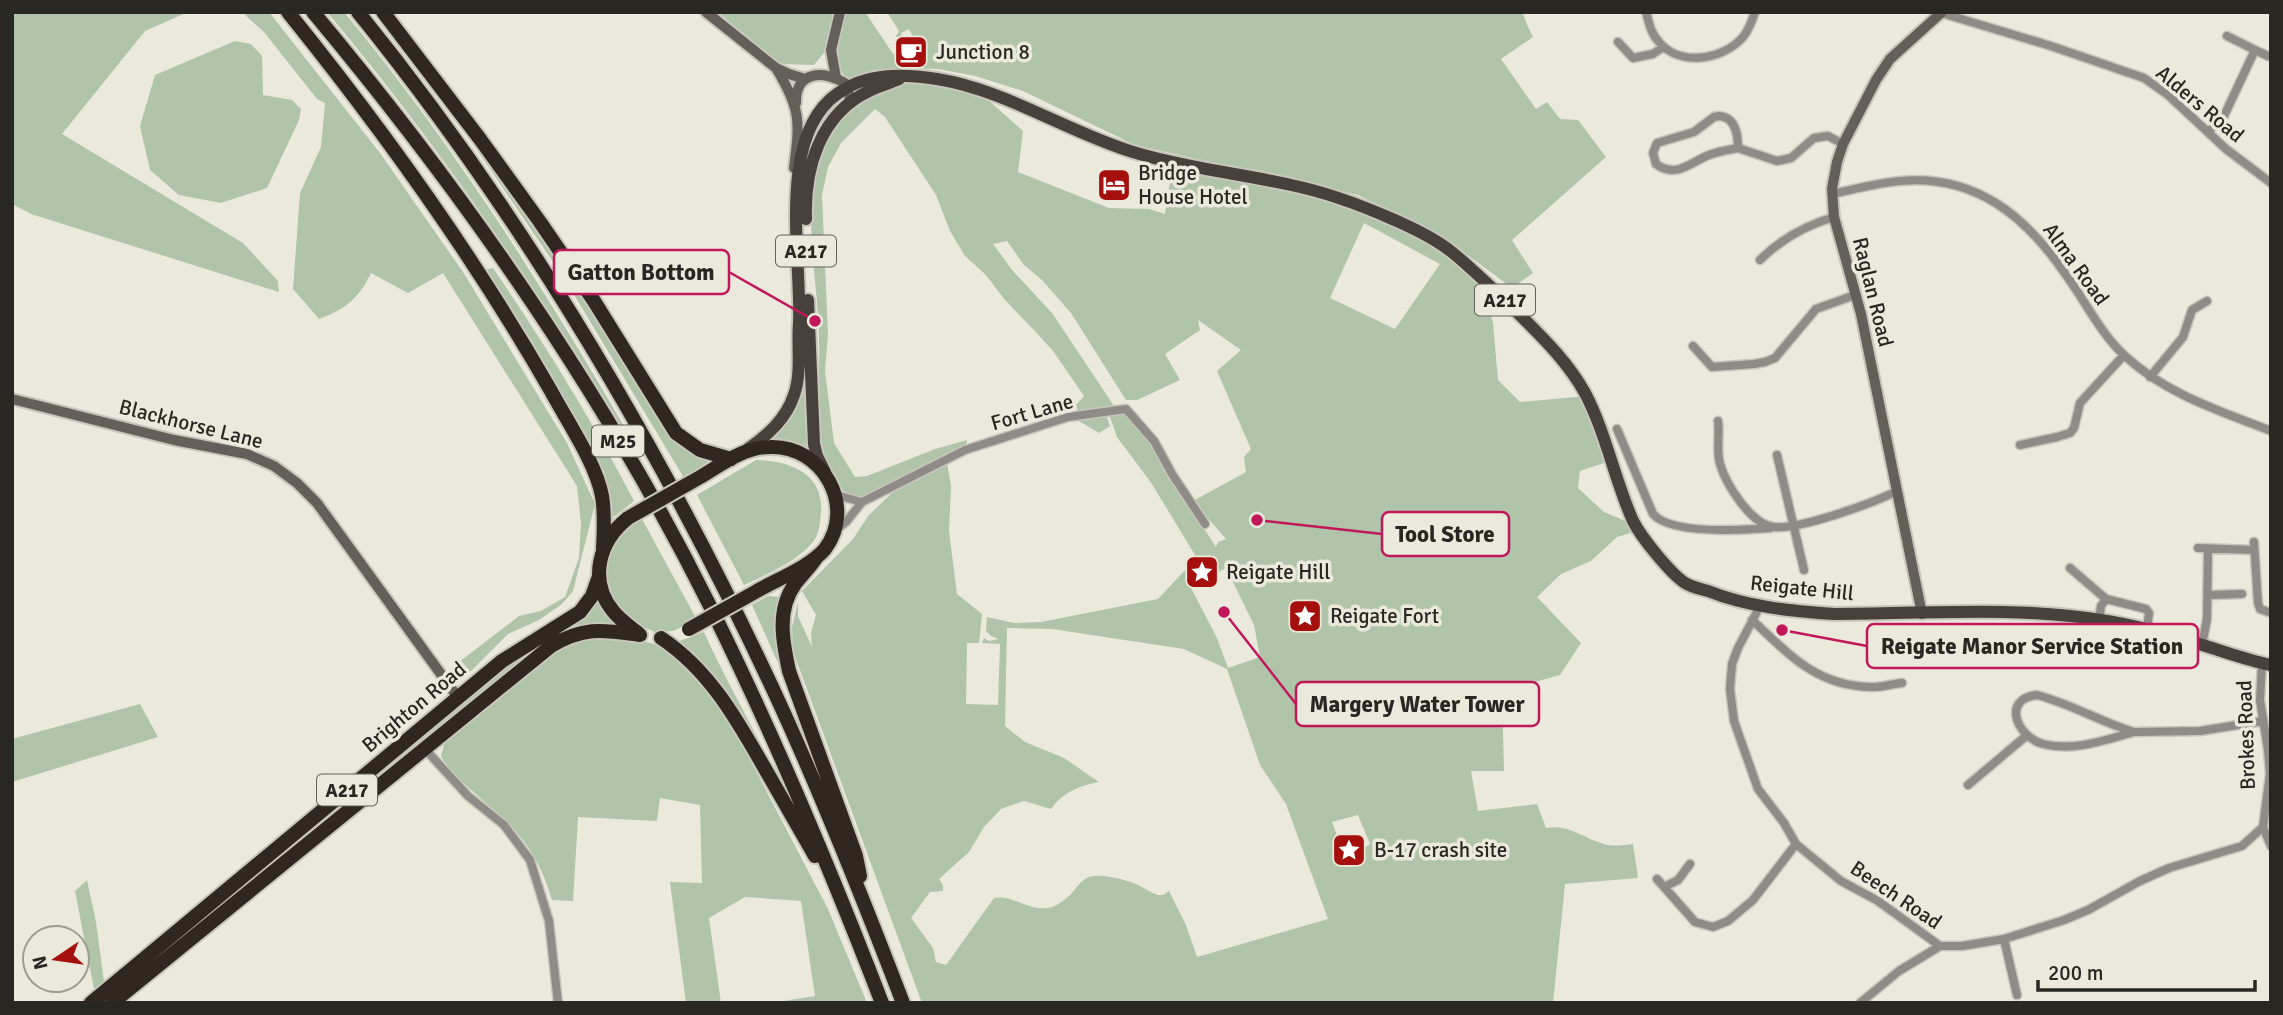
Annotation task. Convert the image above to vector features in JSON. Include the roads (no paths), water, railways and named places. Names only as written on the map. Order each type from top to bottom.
[{"type":"highway","name":"M25","points":[[288,12],[412,176],[521,340],[583,449],[601,495],[603,549]]},
{"type":"highway","name":"M25","points":[[313,12],[370,80],[469,210],[540,314],[629,460],[709,604],[754,698],[848,915],[882,1003]]},
{"type":"highway","name":"M25","points":[[358,12],[460,148],[523,240],[650,449],[727,595],[772,688],[867,908],[903,1003]]},
{"type":"highway","name":"M25","points":[[383,12],[540,222],[594,301],[676,433],[700,450],[737,456]]},
{"type":"highway","points":[[603,549],[617,526],[628,518],[737,456],[765,447],[782,447],[801,454],[825,472],[836,495],[837,519],[825,549],[817,558],[689,629],[661,638]]},
{"type":"highway","name":"M25","points":[[539,636],[574,607],[585,593],[603,514]]},
{"type":"highway","name":"Brighton Road","points":[[91,1003],[502,661],[580,612],[592,596],[603,549]]},
{"type":"highway","name":"M25","points":[[817,558],[793,586],[783,615],[782,640],[792,681],[856,856],[867,908]]},
{"type":"highway","points":[[598,579],[603,595],[614,613],[640,635]]},
{"type":"highway","name":"Brighton Road","points":[[112,1003],[537,656],[566,637],[581,632],[606,630],[661,638]]},
{"type":"highway","name":"M25","points":[[661,638],[690,660],[706,677],[742,727],[848,915]]},
{"type":"main road","name":"Reigate Hill","points":[[737,456],[777,425],[794,396],[800,357],[797,180],[801,149],[811,123],[818,111],[838,93],[879,76],[941,80],[990,94],[1089,137],[1132,152],[1174,163],[1296,186],[1348,200],[1406,224],[1448,249],[1544,338],[1569,369],[1586,396],[1635,525],[1656,554],[1685,583],[1759,606],[1834,614],[2049,614],[2099,620],[2147,629],[2266,664]]},
{"type":"main road","name":"Reigate Hill","points":[[825,472],[814,444],[805,206],[811,166],[822,136],[836,115],[868,91],[906,76]]},
{"type":"street","points":[[706,12],[776,68],[789,74],[810,77],[827,75],[836,78],[849,87],[848,104]]},
{"type":"street","points":[[836,78],[831,57],[840,12]]},
{"type":"street","points":[[1646,12],[1656,40],[1663,47],[1682,56],[1696,58],[1722,52],[1741,39],[1755,12]]},
{"type":"street","name":"Alders Road","points":[[1940,13],[2051,46],[2144,78],[2168,95],[2235,157],[2271,183]]},
{"type":"street","name":"Raglan Road","points":[[1922,614],[1861,314],[1834,218],[1832,194],[1836,162],[1843,144],[1884,67],[1940,13]]},
{"type":"street","points":[[2227,36],[2268,56]]},
{"type":"street","points":[[1618,42],[1633,58],[1653,54],[1663,47]]},
{"type":"street","points":[[2208,132],[2224,116],[2255,50]]},
{"type":"street","points":[[799,323],[793,206],[798,130],[797,90],[831,57]]},
{"type":"street","points":[[776,68],[796,105]]},
{"type":"street","points":[[1738,148],[1736,130],[1732,123],[1724,116],[1719,116],[1694,132],[1657,143],[1653,153],[1656,164],[1674,171],[1707,156],[1738,148],[1777,161],[1791,158],[1814,138],[1828,136],[1843,144]]},
{"type":"street","name":"Alma Road","points":[[1832,194],[1903,180],[1941,181],[1985,195],[2017,217],[2044,244],[2068,276],[2101,330],[2124,355],[2150,377],[2211,409],[2271,430]]},
{"type":"street","points":[[1760,260],[1808,226],[1834,218]]},
{"type":"street","points":[[1693,346],[1712,367],[1765,362],[1775,358],[1815,310],[1855,295]]},
{"type":"street","points":[[2150,377],[2183,337],[2192,310],[2207,301]]},
{"type":"street","points":[[2020,445],[2070,433],[2074,428],[2080,403],[2124,355]]},
{"type":"street","name":"Blackhorse Lane","points":[[12,399],[174,440],[247,454],[274,466],[297,483],[317,503],[459,699]]},
{"type":"street","name":"Fort Lane","points":[[833,532],[846,522],[862,502],[965,450],[1068,416],[1126,409],[1154,441],[1205,524]]},
{"type":"street","points":[[1718,421],[1718,454],[1724,472],[1751,515],[1773,527]]},
{"type":"street","points":[[1617,429],[1653,513],[1659,520],[1719,530],[1740,531],[1773,527],[1826,518],[1897,491]]},
{"type":"street","points":[[1777,455],[1804,570]]},
{"type":"street","points":[[836,495],[862,502]]},
{"type":"street","points":[[2198,548],[2254,546],[2258,604],[2260,609],[2271,613]]},
{"type":"street","points":[[2202,645],[2209,595],[2208,549]]},
{"type":"street","points":[[2070,568],[2106,599],[2147,609],[2147,629]]},
{"type":"street","points":[[2209,595],[2242,594]]},
{"type":"street","points":[[2099,620],[2101,606],[2106,599]]},
{"type":"street","name":"Beech Road","points":[[1759,606],[1732,664],[1730,690],[1734,721],[1758,789],[1796,844],[1841,881],[1878,901],[1940,946],[1962,946],[2004,939],[2076,915],[2169,868],[2242,846],[2263,827]]},
{"type":"street","points":[[1752,620],[1792,659],[1837,683],[1871,687],[1902,683]]},
{"type":"street","name":"Brokes Road","points":[[2266,664],[2259,686],[2270,785],[2263,827],[2271,846]]},
{"type":"street","points":[[2134,732],[2037,695],[2020,701],[2015,712],[2020,728],[2026,736],[2045,745],[2068,747],[2134,732],[2200,731],[2263,721]]},
{"type":"street","points":[[1968,785],[2026,736]]},
{"type":"street","points":[[424,748],[468,796],[504,825],[530,860],[549,921],[558,1003]]},
{"type":"street","points":[[1657,879],[1695,922],[1713,927],[1728,921],[1753,900],[1796,844]]},
{"type":"street","points":[[1664,887],[1678,880],[1690,864]]},
{"type":"street","points":[[2004,939],[2017,995]]},
{"type":"street","points":[[1860,1003],[1899,971],[1940,946]]},
{"type":"place","name":"Junction 8","points":[[911,52]]},
{"type":"place","name":"Bridge House Hotel","points":[[1114,185]]},
{"type":"place","name":"Gatton Bottom","points":[[815,321]]},
{"type":"place","name":"Tool Store","points":[[1257,520]]},
{"type":"place","name":"Reigate Hill","points":[[1202,572]]},
{"type":"place","name":"Margery Water Tower","points":[[1224,612]]},
{"type":"place","name":"Reigate Fort","points":[[1305,616]]},
{"type":"place","name":"Reigate Manor Service Station","points":[[1782,630]]},
{"type":"place","name":"B-17 crash site","points":[[1349,850]]}]
